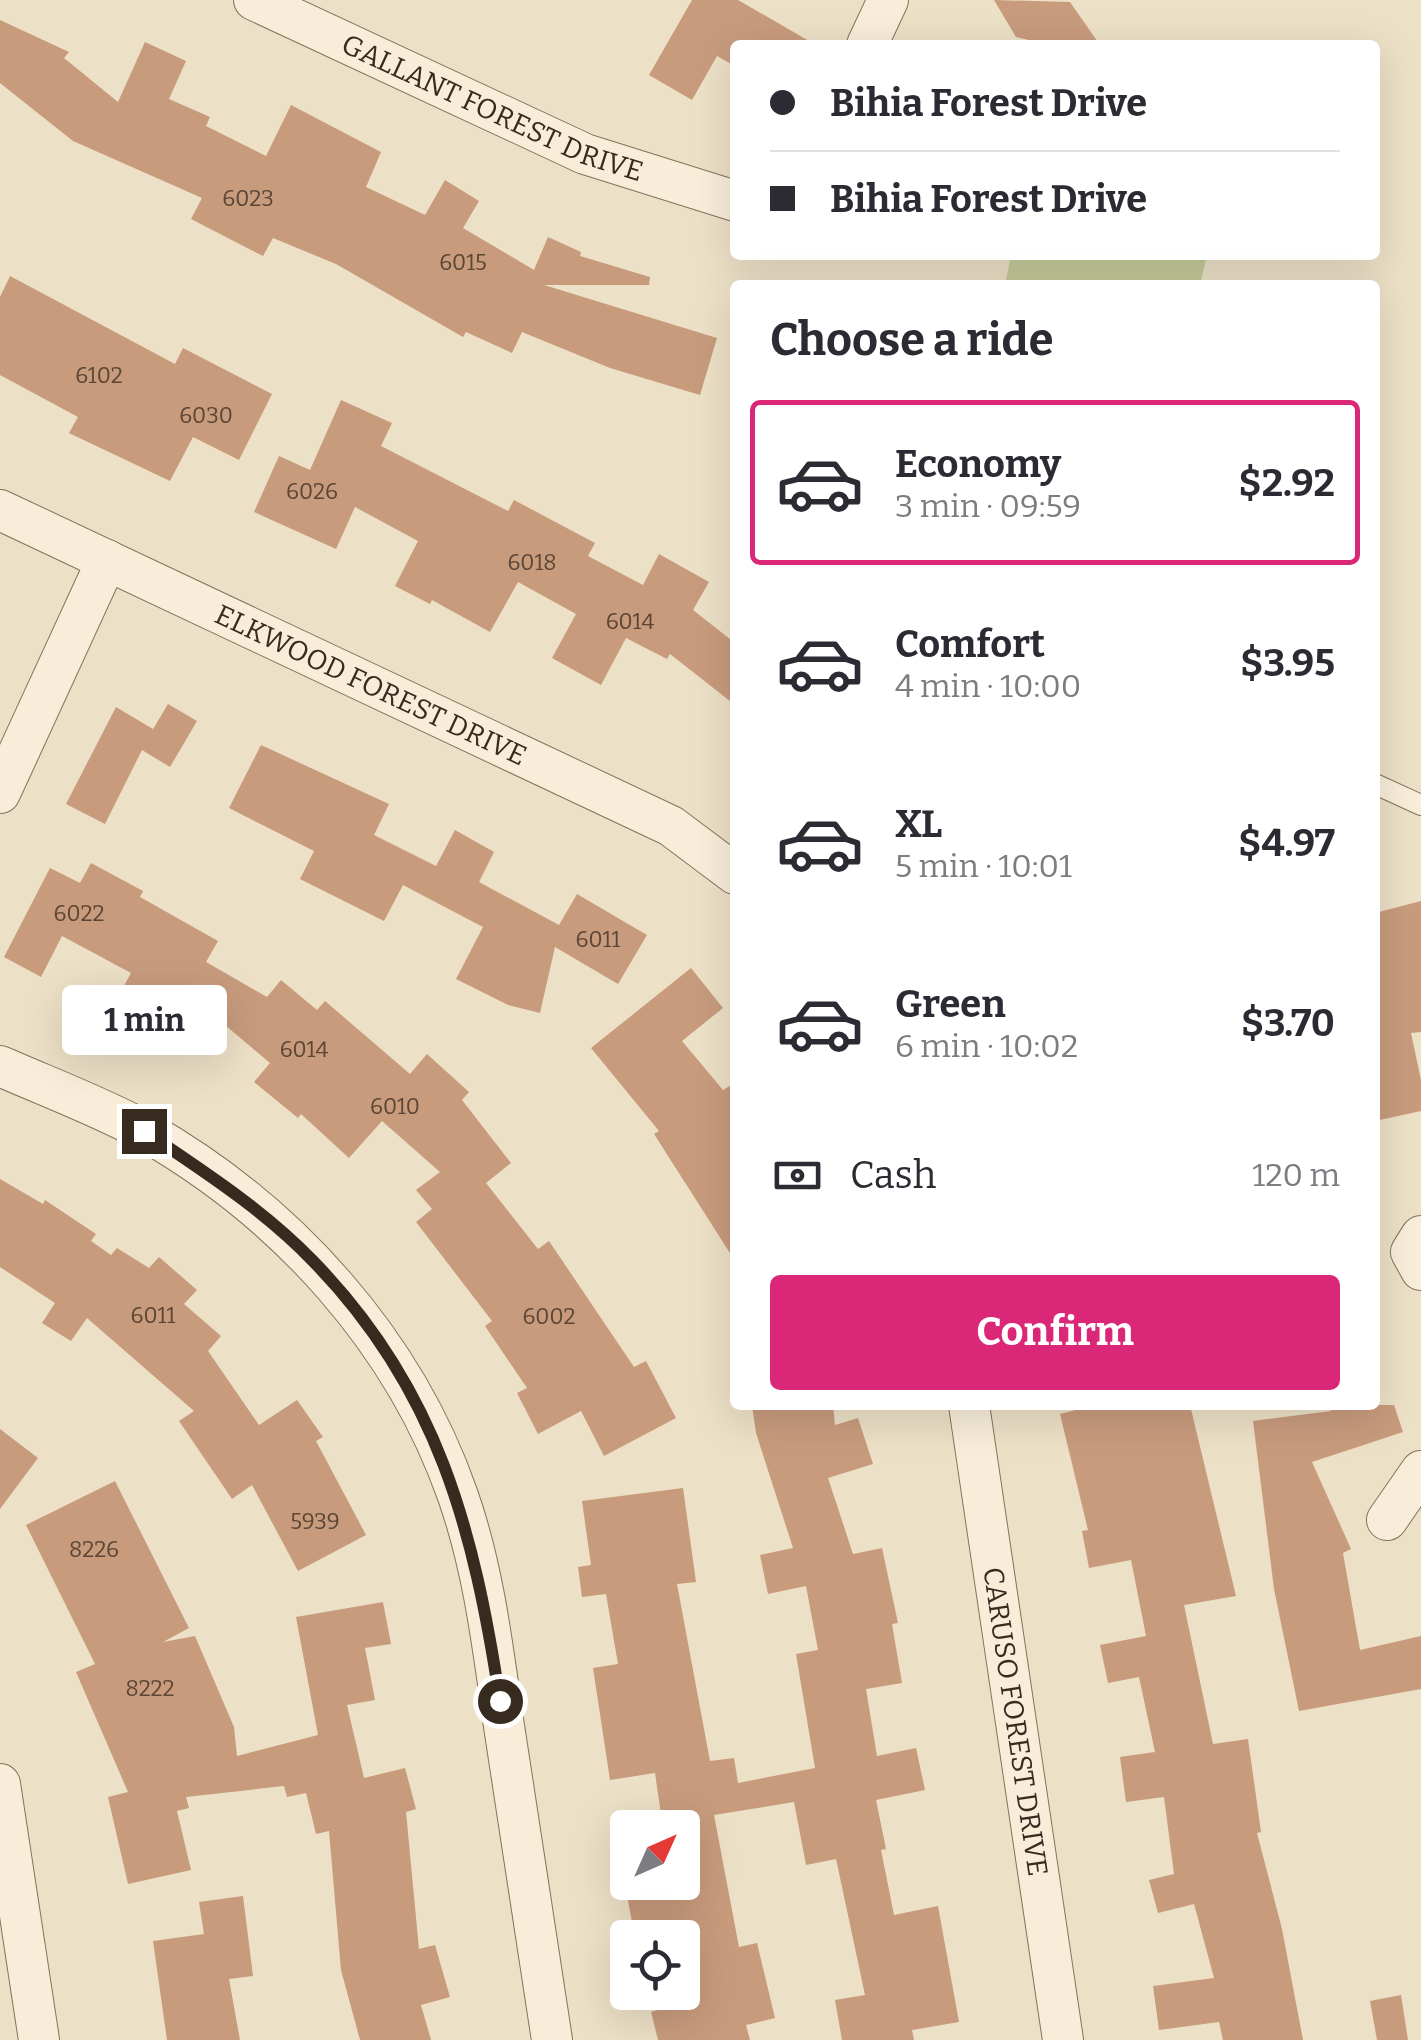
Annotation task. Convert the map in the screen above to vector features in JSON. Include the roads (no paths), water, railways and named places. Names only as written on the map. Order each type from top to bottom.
[{"type":"street","name":"GALLANT FOREST DRIVE","points":[[254,0],[585,154],[730,198]]},
{"type":"street","points":[[869,40],[888,0]]},
{"type":"street","name":"ELKWOOD FOREST DRIVE","points":[[0,510],[671,826],[730,870]]},
{"type":"street","points":[[0,793],[107,560]]},
{"type":"street","points":[[0,1066],[144,1131],[233,1191],[313,1260],[376,1336],[420,1407],[458,1496],[483,1588],[552,2040]]},
{"type":"street","points":[[1421,1236],[1411,1252],[1421,1270]]},
{"type":"street","name":"CARUSO FOREST DRIVE","points":[[970,1410],[1063,2040]]},
{"type":"street","points":[[1387,1520],[1421,1471]]},
{"type":"street","points":[[0,1784],[39,2040]]},
{"type":"lane","points":[[1380,786],[1421,806]]}]
